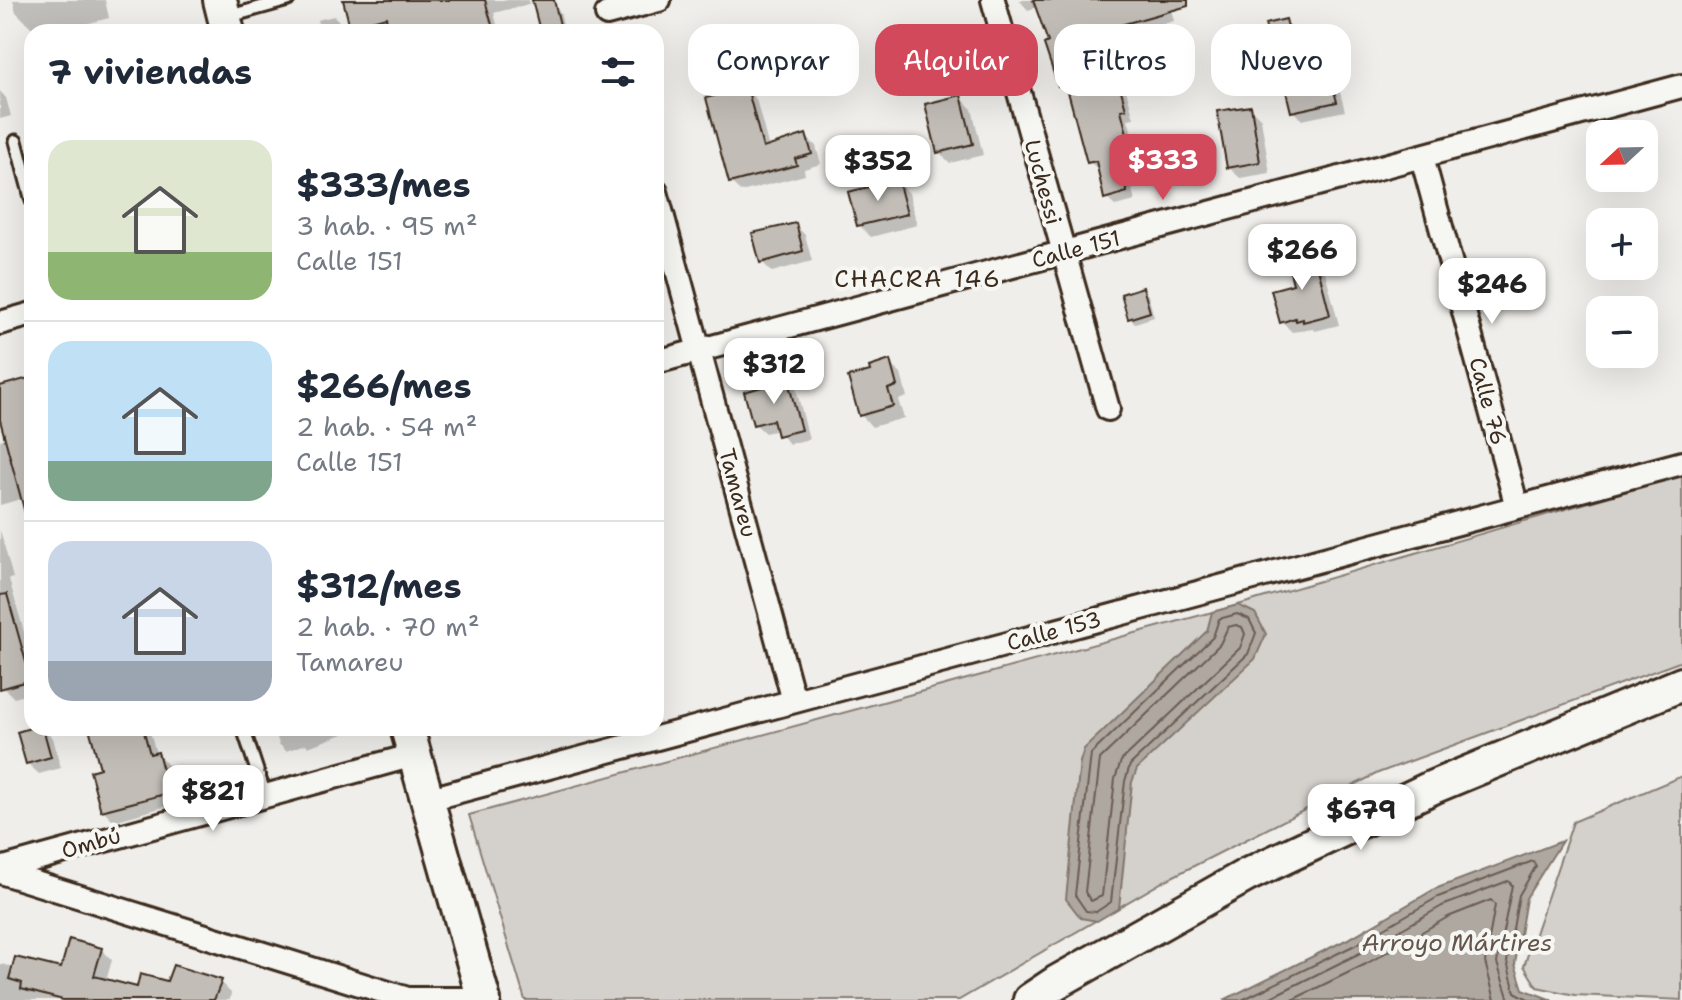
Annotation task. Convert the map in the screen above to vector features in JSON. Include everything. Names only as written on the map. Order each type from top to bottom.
[{"type":"main road","points":[[1030,1000],[1247,875],[1433,787],[1682,684]]},
{"type":"main road","points":[[411,742],[484,999]]},
{"type":"street","points":[[607,15],[659,0]]},
{"type":"street","name":"Luchessi","points":[[993,0],[1108,409]]},
{"type":"street","name":"Calle 151","points":[[664,360],[1682,86]]},
{"type":"street","name":"Calle 76","points":[[1422,157],[1517,507]]},
{"type":"street","name":"Tamareu","points":[[664,221],[794,701]]},
{"type":"street","points":[[0,323],[24,316]]},
{"type":"street","name":"Calle 153","points":[[664,736],[1682,463]]},
{"type":"street","name":"Calle 153","points":[[426,800],[664,736]]},
{"type":"street","name":"Ombú","points":[[0,870],[265,795],[411,742]]},
{"type":"street","points":[[0,870],[408,999],[484,999]]},
{"type":"lane","points":[[224,16],[288,0]]},
{"type":"lane","points":[[16,141],[24,171]]},
{"type":"lane","points":[[246,736],[265,795]]},
{"type":"shaded area","points":[[1682,475],[1682,661],[1378,773],[1166,880],[959,1000],[525,1000],[469,815],[1238,605]]},
{"type":"shaded area","points":[[1682,776],[1682,1000],[1575,995],[1537,987],[1524,966],[1573,822]]},
{"type":"water","points":[[1238,605],[1255,613],[1266,634],[1255,659],[1137,769],[1132,782],[1119,908],[1097,921],[1081,918],[1066,899],[1080,762],[1084,749],[1207,631],[1212,612]]},
{"type":"water","name":"Arroyo Mártires","points":[[1562,841],[1526,898],[1515,964],[1523,989],[1552,1000],[1224,1000],[1352,937],[1435,889]]},
{"type":"building","points":[[343,0],[485,0],[492,24],[388,24],[386,17],[349,24]]},
{"type":"building","points":[[532,0],[554,0],[560,24],[538,24]]},
{"type":"building","points":[[1033,0],[1188,0],[1188,6],[1124,24],[1054,24],[1054,74],[1044,44],[1048,42]]},
{"type":"building","points":[[1286,19],[1287,24],[1265,24]]},
{"type":"building","points":[[749,96],[763,148],[806,134],[812,154],[795,159],[797,165],[729,183],[706,98]]},
{"type":"building","points":[[961,96],[973,144],[937,153],[925,104]]},
{"type":"building","points":[[1069,96],[1123,96],[1126,109],[1121,110],[1138,177],[1125,181],[1127,192],[1104,199],[1096,161],[1087,163]]},
{"type":"building","points":[[1287,96],[1335,96],[1337,102],[1291,112]]},
{"type":"building","points":[[1251,106],[1260,162],[1227,168],[1217,111]]},
{"type":"building","points":[[898,180],[907,214],[857,226],[848,192]]},
{"type":"building","points":[[796,223],[803,251],[760,263],[752,233]]},
{"type":"building","points":[[1314,252],[1330,315],[1303,322],[1303,319],[1296,321],[1295,318],[1280,323],[1271,290],[1293,284],[1287,259]]},
{"type":"building","points":[[1143,287],[1150,312],[1128,319],[1121,294]]},
{"type":"building","points":[[890,360],[897,386],[888,389],[893,406],[859,416],[848,377],[870,371],[869,367]]},
{"type":"building","points":[[787,377],[801,430],[777,436],[773,420],[753,425],[744,392],[765,386],[764,382]]},
{"type":"building","points":[[24,379],[24,509],[0,420],[0,386]]},
{"type":"building","points":[[7,594],[24,655],[24,682],[0,689],[0,595]]},
{"type":"building","points":[[24,730],[24,736],[45,736],[51,757],[26,764],[17,732]]},
{"type":"building","points":[[91,736],[145,736],[150,754],[158,752],[169,793],[101,811],[90,771],[100,768]]},
{"type":"building","points":[[69,939],[102,948],[94,976],[137,987],[140,974],[167,981],[173,965],[222,980],[214,1000],[63,1000],[21,989],[22,983],[9,979],[15,957],[61,968]]},
{"type":"district","name":"CHACRA 146","points":[[918,279]]}]
